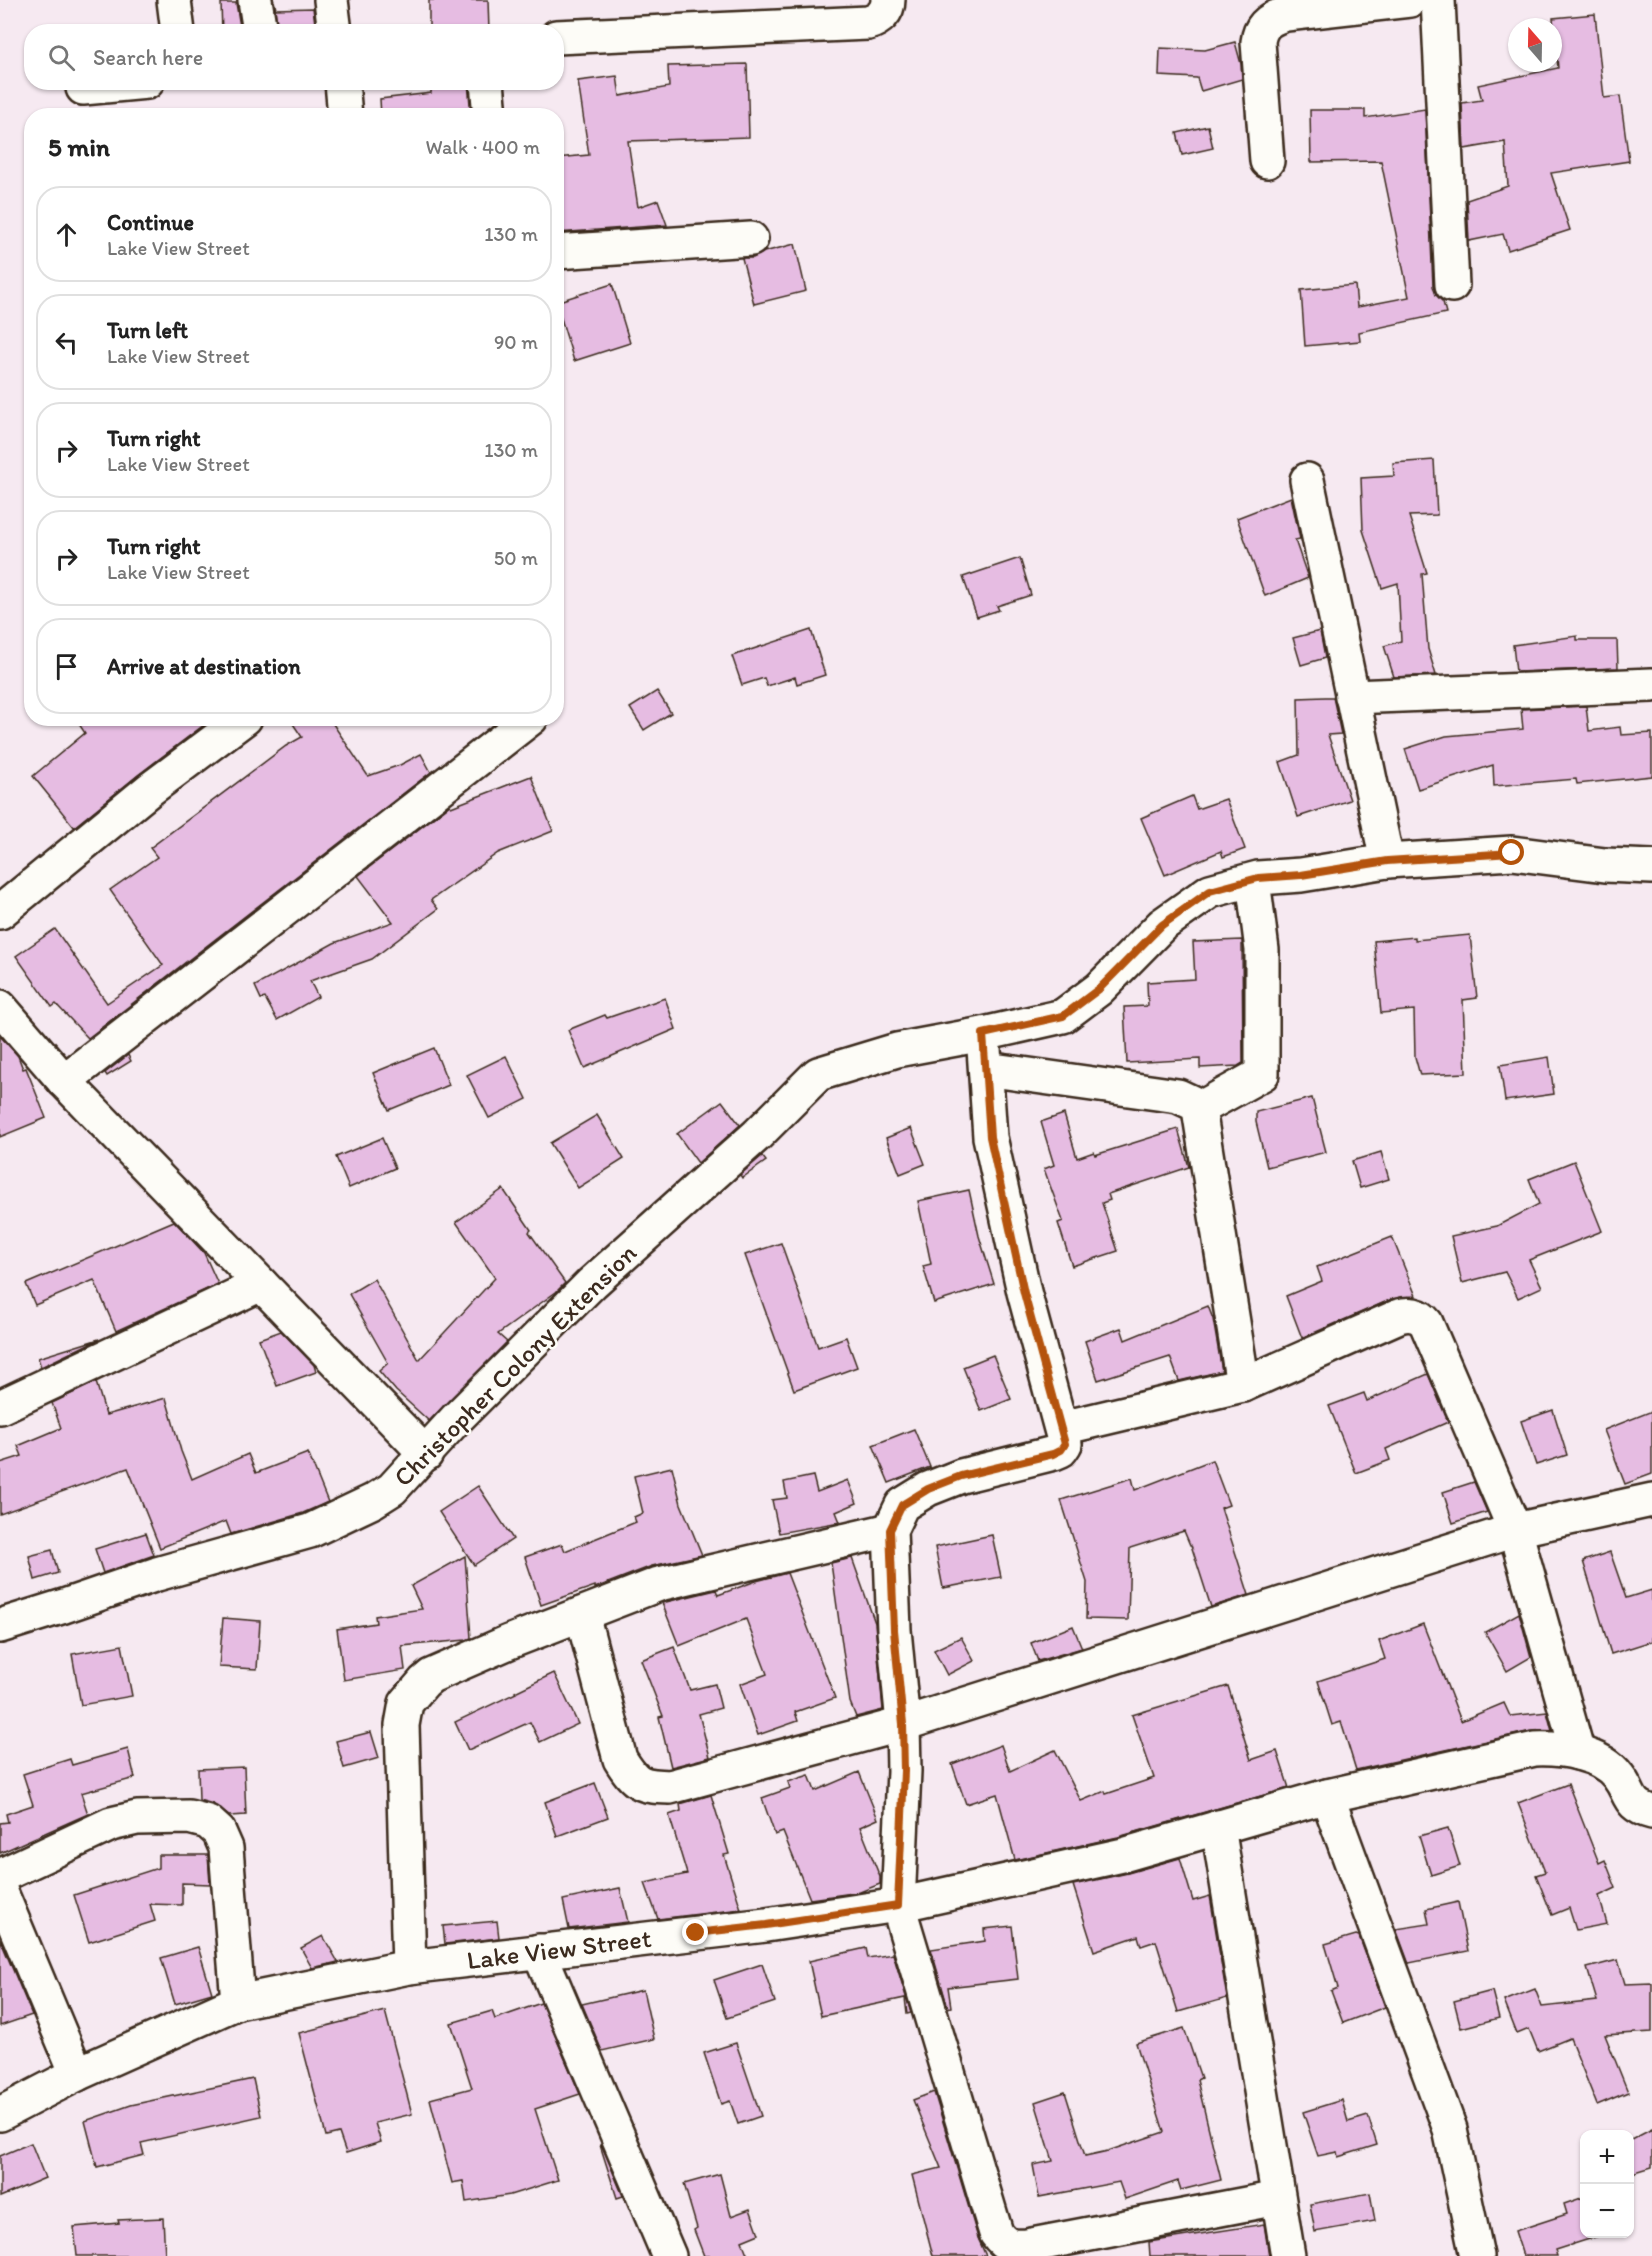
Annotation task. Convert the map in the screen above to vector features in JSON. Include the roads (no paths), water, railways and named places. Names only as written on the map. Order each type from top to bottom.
[{"type":"street","points":[[174,0],[177,24]]},
{"type":"street","points":[[255,0],[259,24]]},
{"type":"street","points":[[331,0],[334,24]]},
{"type":"street","points":[[564,37],[868,23],[884,14],[888,8],[888,0]]},
{"type":"street","points":[[1267,161],[1258,42],[1264,26],[1272,18],[1286,14],[1410,0]]},
{"type":"street","points":[[1438,0],[1452,285]]},
{"type":"street","points":[[343,90],[344,108]]},
{"type":"street","points":[[488,90],[490,108]]},
{"type":"street","points":[[564,251],[752,239]]},
{"type":"street","points":[[1307,480],[1387,861]]},
{"type":"street","points":[[1352,697],[1652,685]]},
{"type":"street","points":[[0,912],[149,790],[234,726]]},
{"type":"street","points":[[64,1081],[521,726]]},
{"type":"street","points":[[1278,2198],[1027,2246],[1006,2245],[996,2233],[898,1905],[904,1771],[903,1724],[894,1630],[890,1530],[902,1505],[928,1489],[961,1476],[1061,1450],[1065,1444],[1024,1293],[990,1137],[983,1034],[1063,1016],[1099,989],[1162,925],[1210,891],[1253,880],[1387,861],[1512,853],[1605,865],[1652,867]]},
{"type":"street","points":[[1199,1109],[1262,1074],[1262,950],[1253,880]]},
{"type":"street","points":[[0,1007],[64,1081],[426,1454]]},
{"type":"street","name":"Christopher Colony Extension","points":[[0,1626],[157,1574],[310,1531],[373,1502],[392,1489],[456,1419],[592,1283],[757,1135],[818,1074],[897,1050],[983,1034]]},
{"type":"street","points":[[986,1069],[1178,1096],[1193,1103],[1199,1109],[1243,1385]]},
{"type":"street","points":[[0,1407],[261,1284]]},
{"type":"street","points":[[1062,1428],[1243,1385],[1399,1316],[1405,1314],[1419,1316],[1426,1323],[1515,1530],[1578,1753]]},
{"type":"street","points":[[582,1614],[620,1759],[631,1777],[648,1786],[670,1787],[903,1724],[1515,1530],[1652,1500]]},
{"type":"street","points":[[409,1967],[402,1725],[406,1703],[417,1687],[431,1676],[509,1642],[659,1584],[890,1530]]},
{"type":"street","name":"Lake View Street","points":[[0,2114],[77,2074],[238,2002],[409,1967],[766,1925],[898,1905],[1123,1855],[1327,1796],[1535,1749],[1550,1748],[1578,1753],[1597,1760],[1611,1768],[1619,1777],[1630,1800],[1638,1808],[1652,1812]]},
{"type":"street","points":[[1327,1796],[1450,2129],[1477,2256]]},
{"type":"street","points":[[0,1876],[111,1824],[136,1818],[189,1817],[208,1822],[219,1832],[226,1848],[238,2002]]},
{"type":"street","points":[[1218,1827],[1288,2256]]},
{"type":"street","points":[[0,1890],[77,2074]]},
{"type":"street","points":[[539,1952],[669,2256]]}]
